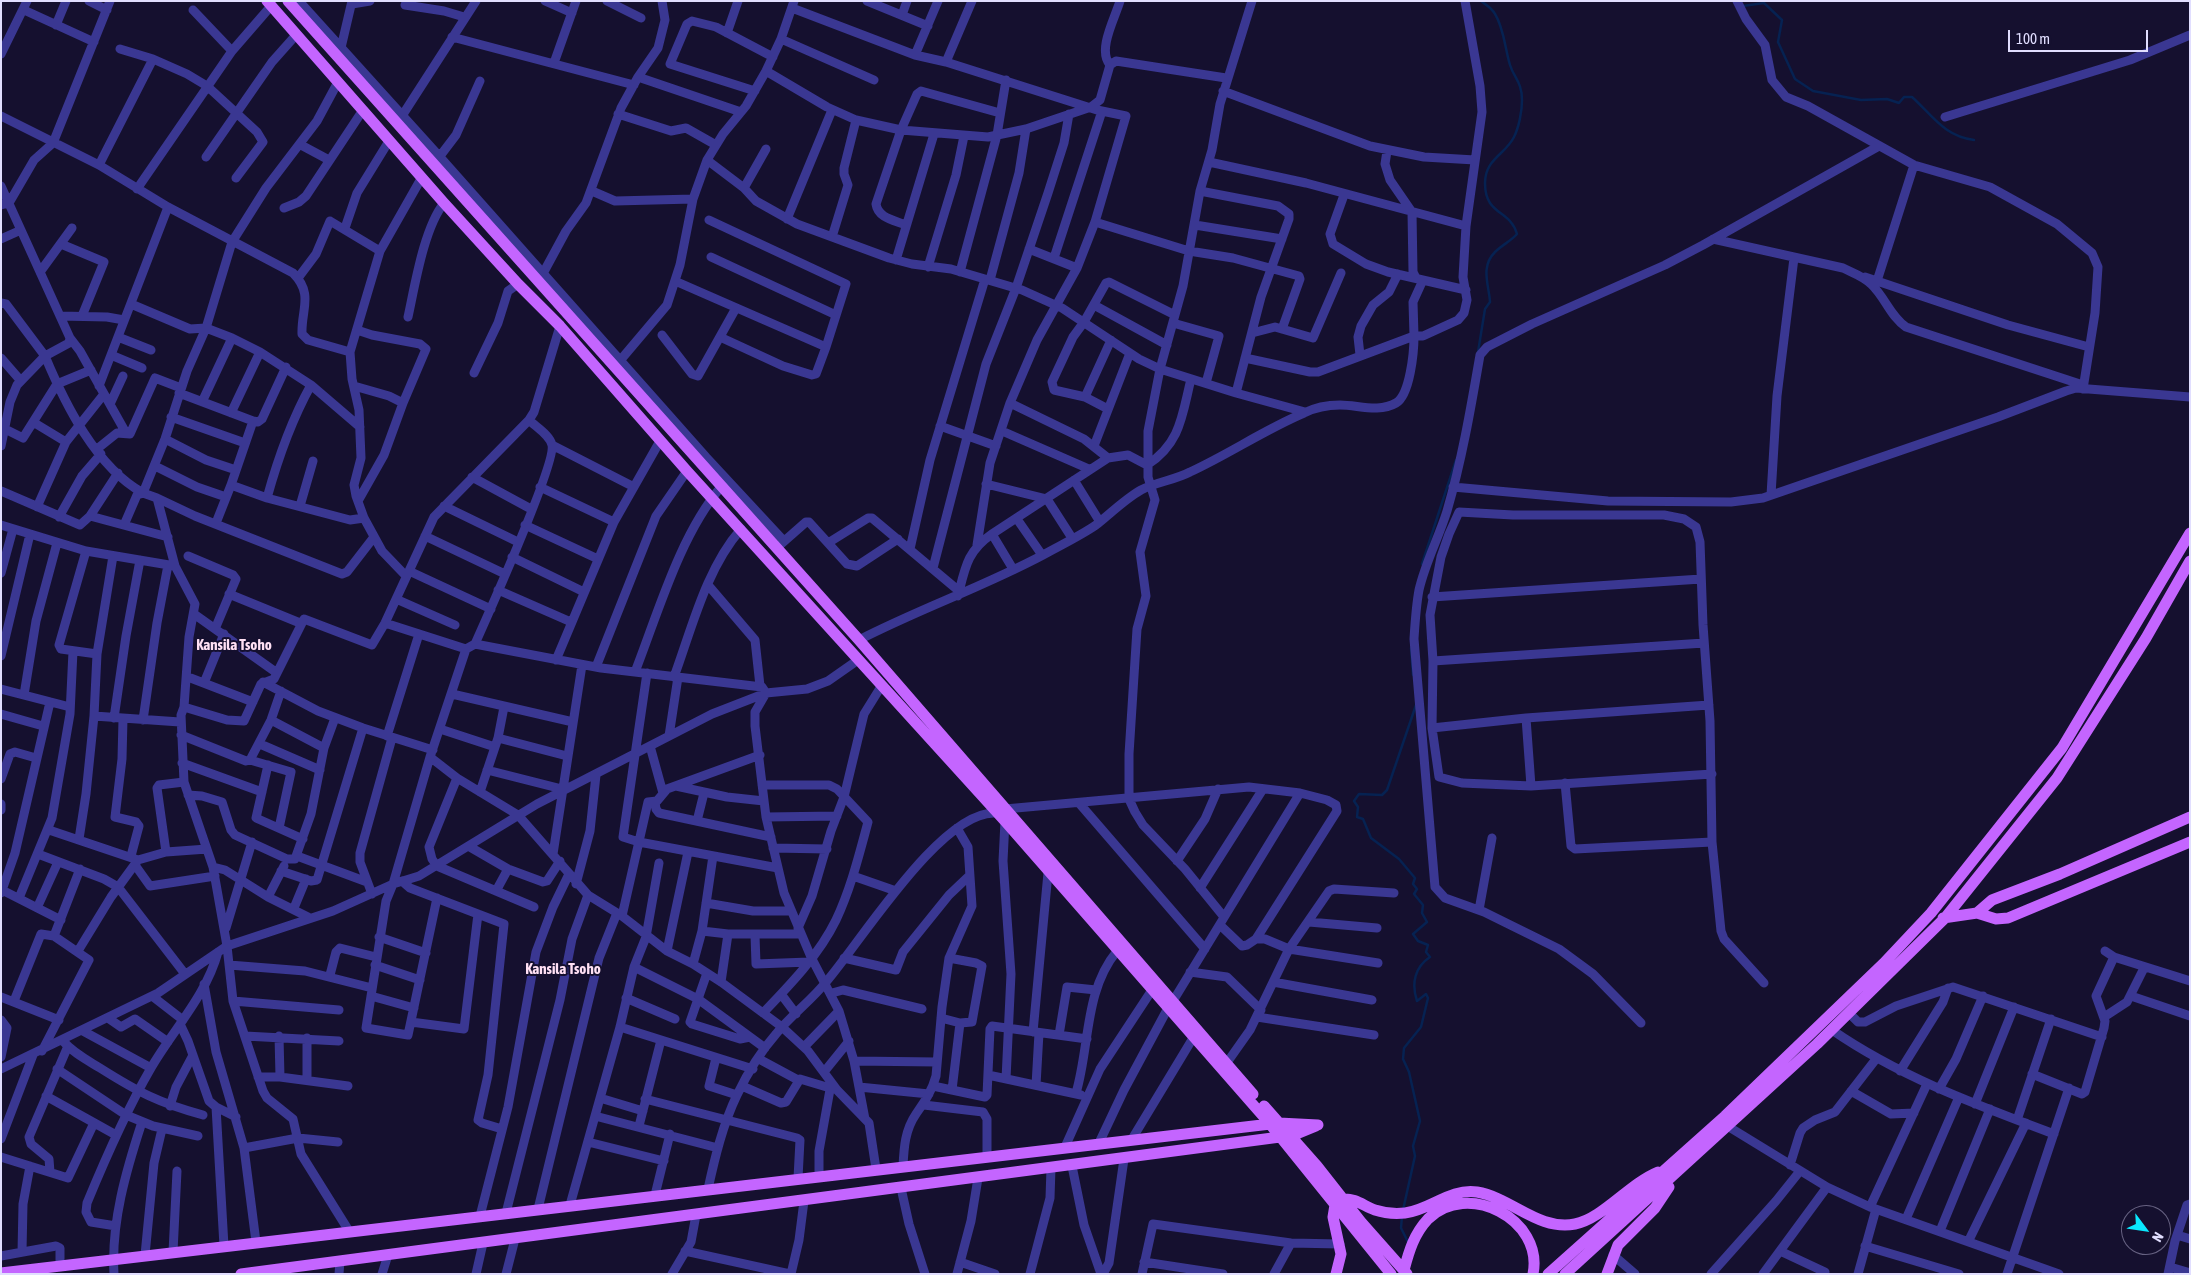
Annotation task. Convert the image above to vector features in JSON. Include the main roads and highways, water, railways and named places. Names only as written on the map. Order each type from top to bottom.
[{"type":"main road","points":[[296,3],[597,339],[721,487],[780,545],[1002,814],[1048,873],[1152,990],[1170,1005],[1193,1038],[1275,1124]]},
{"type":"main road","points":[[269,4],[444,203],[518,284],[560,326],[687,471],[858,660],[1002,814],[1170,1005],[1226,1064],[1339,1202],[1391,1274]]},
{"type":"main road","points":[[1565,1274],[1673,1171],[1890,957],[1931,912],[2062,748],[2190,533]]},
{"type":"main road","points":[[1548,1274],[1729,1127],[1832,1030],[1945,918],[2057,778],[2146,638],[2190,561]]},
{"type":"main road","points":[[1977,913],[1992,900],[2060,874],[2190,817]]},
{"type":"main road","points":[[1931,912],[1945,918],[1977,913],[1996,919],[2008,918],[2190,842]]},
{"type":"main road","points":[[1,1273],[1099,1143],[1275,1124],[1318,1125],[1285,1136],[1124,1159],[340,1261],[300,1270],[245,1273]]},
{"type":"main road","points":[[1339,1202],[1353,1200],[1375,1210],[1398,1213],[1415,1210],[1450,1196],[1474,1192],[1503,1200],[1546,1223],[1561,1225],[1577,1224],[1594,1217],[1641,1179],[1673,1171]]},
{"type":"main road","points":[[1607,1274],[1612,1255],[1623,1239],[1655,1208],[1673,1171]]},
{"type":"main road","points":[[1336,1274],[1341,1254],[1333,1217],[1339,1202]]},
{"type":"main road","points":[[1339,1202],[1405,1272]]},
{"type":"main road","points":[[1405,1272],[1414,1238],[1429,1218],[1440,1210],[1466,1203],[1496,1208],[1519,1225],[1532,1251],[1533,1274]]},
{"type":"waterway","points":[[1478,352],[1485,309],[1490,302],[1486,276],[1488,264],[1495,252],[1517,234],[1509,220],[1493,207],[1489,201],[1486,194],[1486,175],[1488,168],[1514,137],[1520,119],[1522,100],[1521,89],[1510,65],[1498,20],[1492,10],[1481,1]]},
{"type":"waterway","points":[[1743,6],[1764,3],[1782,20],[1778,42],[1795,79],[1813,91],[1861,100],[1887,99],[1899,103],[1904,97],[1912,97],[1947,130],[1964,138],[1974,140]]},
{"type":"waterway","points":[[1422,564],[1456,460]]},
{"type":"waterway","points":[[1411,648],[1413,675]]},
{"type":"waterway","points":[[1403,1210],[1415,1156],[1413,1146],[1420,1121],[1409,1072],[1403,1059],[1404,1048],[1421,1027],[1428,998],[1426,994],[1417,1001],[1414,988],[1418,971],[1430,957],[1426,952],[1428,945],[1418,941],[1413,934],[1427,922],[1422,913],[1423,905],[1414,894],[1417,889],[1413,884],[1415,878],[1399,859],[1371,838],[1363,819],[1357,817],[1358,807],[1354,801],[1359,794],[1382,795],[1387,790],[1416,705]]},
{"type":"waterway","points":[[1402,1216],[1401,1228],[1408,1242]]},
{"type":"district","name":"Kansila Tsoho","points":[[234,645]]},
{"type":"district","name":"Kansila Tsoho","points":[[563,969]]}]
